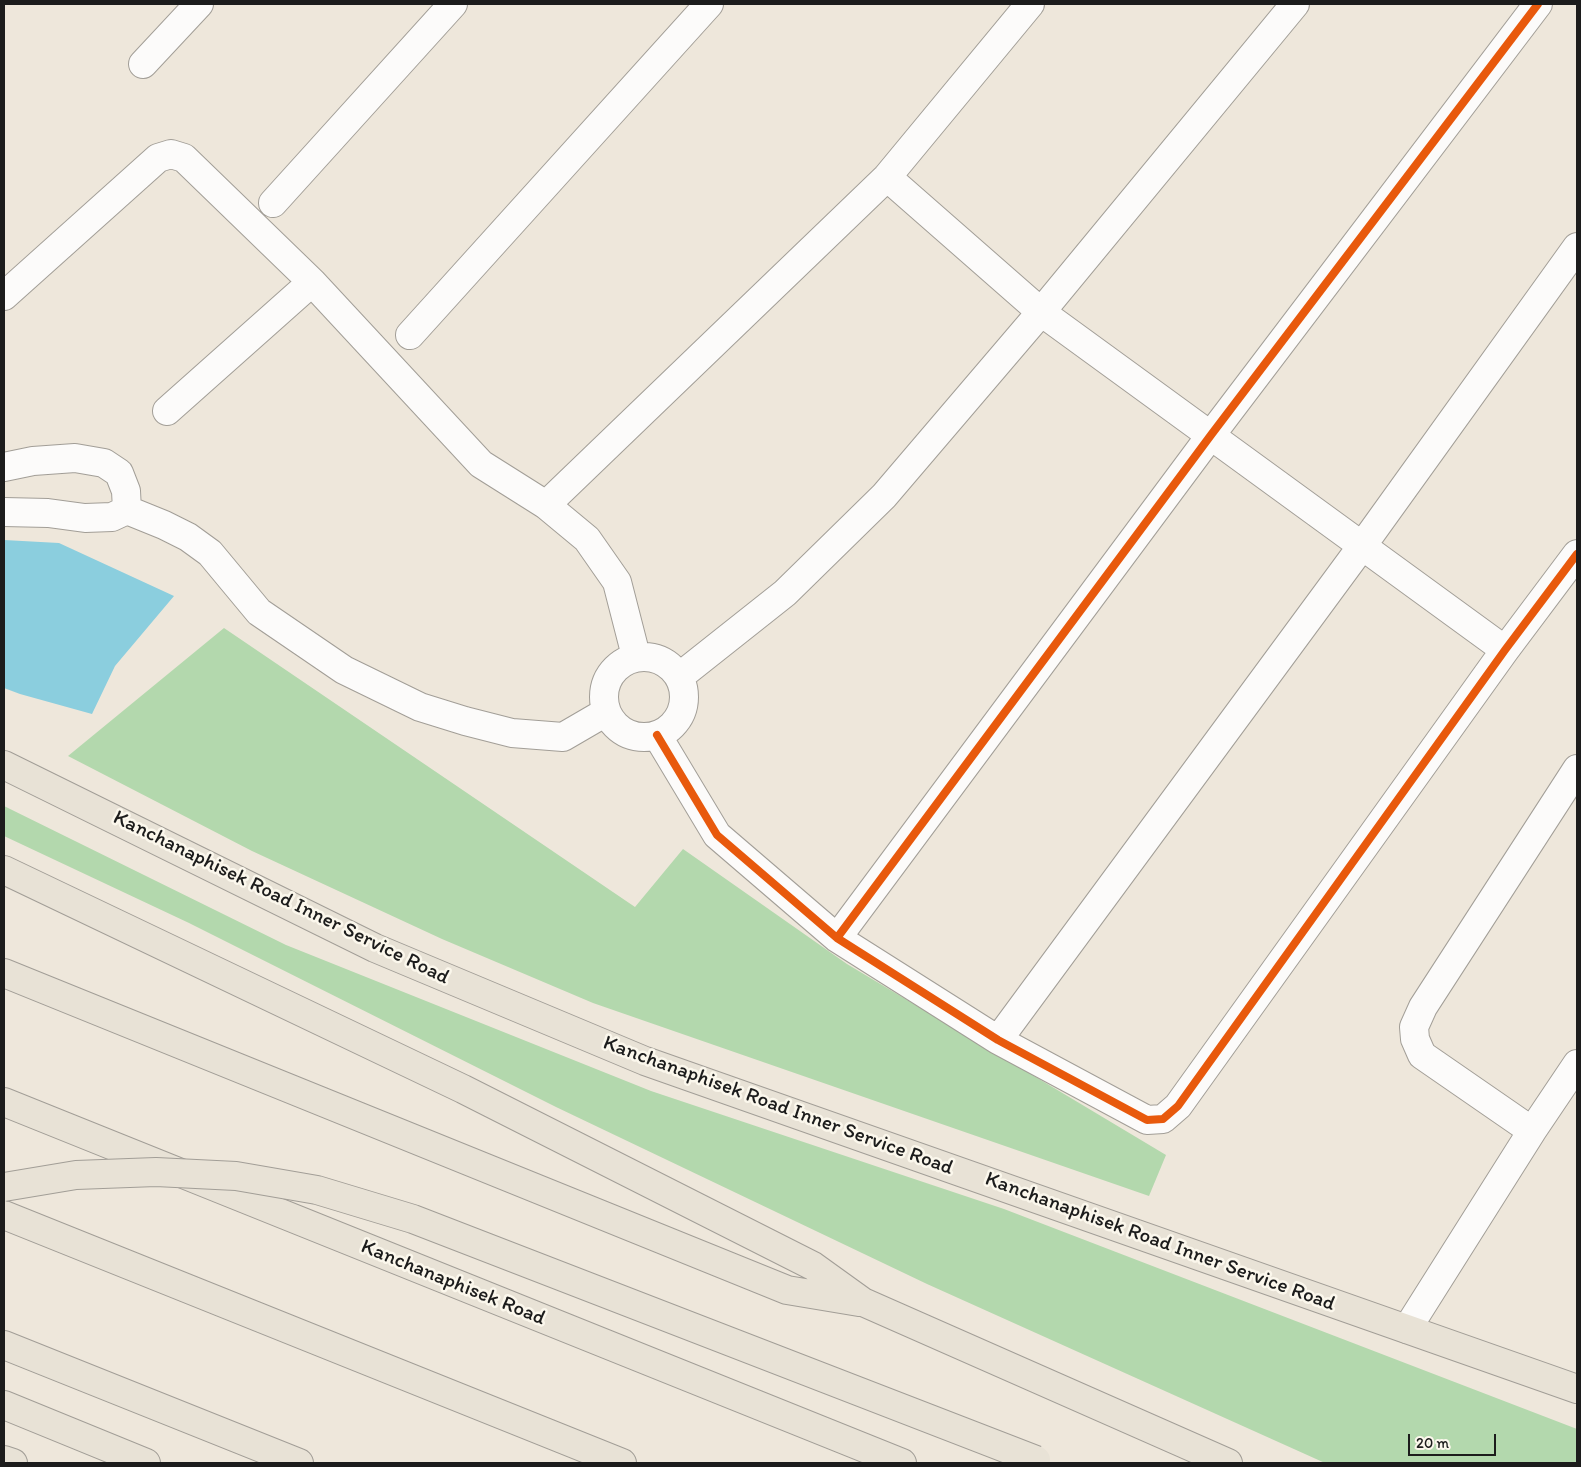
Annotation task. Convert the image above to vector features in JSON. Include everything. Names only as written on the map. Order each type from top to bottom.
[{"type":"main road","name":"Kanchanaphisek Road Inner Service Road","points":[[4,765],[375,948],[645,1061],[1577,1389]]},
{"type":"main road","points":[[4,870],[463,1089],[813,1266],[863,1302],[1228,1463]]},
{"type":"main road","points":[[4,973],[787,1290],[863,1302]]},
{"type":"main road","name":"Kanchanaphisek Road","points":[[4,1102],[902,1463]]},
{"type":"main road","points":[[4,1187],[76,1175],[156,1172],[236,1176],[317,1190],[413,1220],[866,1393],[1040,1462]]},
{"type":"main road","points":[[4,1215],[622,1463]]},
{"type":"main road","points":[[4,1345],[299,1463]]},
{"type":"main road","points":[[4,1405],[146,1463]]},
{"type":"main road","points":[[4,1460],[13,1463]]},
{"type":"street","points":[[143,64],[198,4]]},
{"type":"street","points":[[273,203],[453,4]]},
{"type":"street","points":[[410,334],[709,4]]},
{"type":"street","points":[[546,506],[887,177],[1030,4]]},
{"type":"street","points":[[679,677],[786,592],[884,496],[1040,312],[1294,4]]},
{"type":"street","points":[[837,938],[1211,435],[1538,4]]},
{"type":"street","points":[[4,296],[158,158],[171,154],[184,158],[312,282],[481,464],[546,506],[587,540],[617,582],[636,656]]},
{"type":"street","points":[[887,177],[1040,312],[1505,650]]},
{"type":"street","points":[[998,1040],[1362,546],[1577,247]]},
{"type":"street","points":[[167,411],[312,282]]},
{"type":"street","points":[[4,467],[75,458],[104,463],[119,473],[126,491],[127,510]]},
{"type":"street","points":[[4,512],[48,513],[85,518],[112,517],[127,510],[188,536],[210,553],[259,612],[344,670],[420,707],[512,733],[563,736],[606,712]]},
{"type":"street","points":[[657,735],[717,835],[837,938],[998,1040],[1147,1120],[1163,1119],[1178,1106],[1505,650],[1577,554]]},
{"type":"street","points":[[636,656],[653,657],[668,664],[679,677],[685,694],[682,711],[672,726],[657,735],[642,738],[627,734],[614,725],[606,712],[604,694],[608,677],[620,664],[636,656]]},
{"type":"street","points":[[1532,1131],[1422,1055],[1414,1038],[1414,1026],[1422,1007],[1577,769]]},
{"type":"street","points":[[1407,1329],[1532,1131],[1577,1064]]},
{"type":"green space","points":[[224,628],[635,907],[683,849],[847,964],[1166,1155],[1149,1196],[593,1003],[442,939],[252,851],[68,756]]},
{"type":"green space","points":[[4,806],[286,945],[651,1091],[1004,1209],[1577,1429],[1577,1463],[1325,1463],[927,1284],[556,1107],[189,923],[4,836]]},
{"type":"water","points":[[4,540],[59,543],[174,596],[115,666],[92,714],[4,688]]},
{"type":"cycle path","points":[[837,938],[1211,435],[1538,4]]},
{"type":"cycle path","points":[[657,735],[717,835],[837,938],[998,1040],[1147,1120],[1163,1119],[1178,1106],[1505,650],[1577,554]]}]
